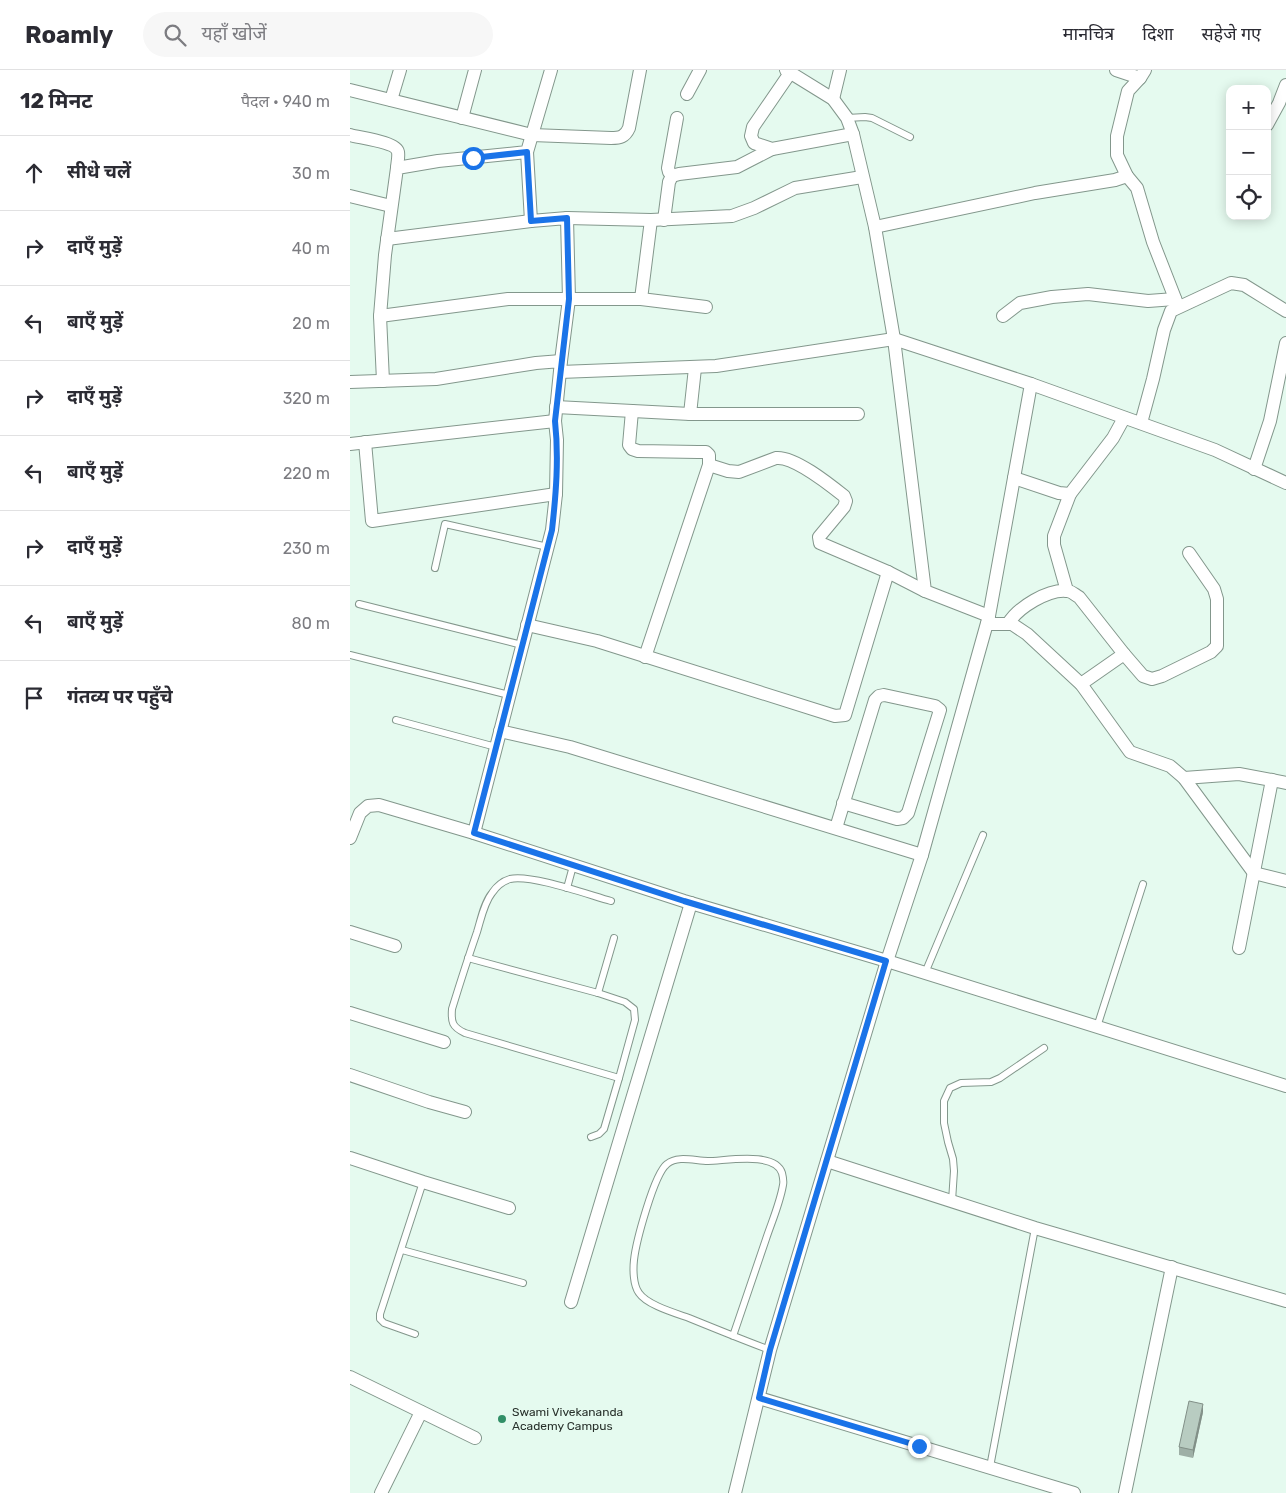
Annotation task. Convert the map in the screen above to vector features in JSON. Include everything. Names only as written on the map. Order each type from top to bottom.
[{"type":"street","points":[[391,100],[400,70]]},
{"type":"street","points":[[462,118],[475,70]]},
{"type":"street","points":[[531,221],[527,152],[551,70]]},
{"type":"street","points":[[350,90],[532,136],[620,138],[626,134],[629,128],[640,70]]},
{"type":"street","points":[[687,94],[700,70]]},
{"type":"street","points":[[833,99],[840,70]]},
{"type":"street","points":[[1116,70],[1142,74]]},
{"type":"street","points":[[772,149],[754,143],[751,136],[753,127],[788,71],[833,99],[847,118],[853,134],[875,227],[894,339],[925,591]]},
{"type":"street","points":[[1142,74],[1128,91],[1117,136],[1117,155],[1127,176],[1137,188],[1153,242],[1177,303]]},
{"type":"street","points":[[1271,118],[1286,85]]},
{"type":"street","points":[[672,176],[668,168],[677,118]]},
{"type":"street","points":[[641,299],[657,220],[672,176],[737,167],[772,149],[853,134]]},
{"type":"street","points":[[350,135],[389,144],[395,147],[398,152],[380,316],[383,381]]},
{"type":"street","points":[[397,168],[438,161],[527,152]]},
{"type":"street","points":[[875,227],[1035,193],[1116,180],[1127,176]]},
{"type":"street","points":[[387,239],[567,218],[657,220],[732,216],[754,208],[795,188],[862,177]]},
{"type":"street","points":[[350,196],[391,206]]},
{"type":"street","points":[[474,833],[552,530],[556,494],[556,407],[569,299],[567,218]]},
{"type":"street","points":[[1004,316],[1020,303],[1052,297],[1088,294],[1177,303],[1231,283],[1244,285],[1286,311]]},
{"type":"street","points":[[380,316],[508,299],[641,299],[706,307]]},
{"type":"street","points":[[1140,423],[1153,379],[1164,330],[1171,311],[1177,303]]},
{"type":"street","points":[[350,382],[436,379],[536,363],[560,367],[696,368],[894,339],[1031,384],[1215,450],[1286,483]]},
{"type":"street","points":[[1254,469],[1270,421],[1286,343]]},
{"type":"street","points":[[690,414],[696,368]]},
{"type":"street","points":[[735,1493],[770,1350],[886,961],[922,855],[988,620],[1031,384]]},
{"type":"street","points":[[556,407],[690,414],[858,414]]},
{"type":"street","points":[[632,411],[629,445],[632,449],[706,452],[709,455],[709,464],[645,657]]},
{"type":"street","points":[[1067,591],[1054,544],[1054,536],[1070,494],[1113,438],[1124,418]]},
{"type":"street","points":[[350,444],[555,421]]},
{"type":"street","points":[[365,442],[372,521],[556,494]]},
{"type":"street","points":[[709,464],[728,471],[739,472],[782,457],[789,459],[814,474],[844,496],[846,501],[844,507],[819,537],[820,542],[988,620],[1012,624],[1027,634],[1081,684],[1130,752],[1170,766],[1184,778],[1254,873],[1286,881]]},
{"type":"street","points":[[1014,478],[1070,494]]},
{"type":"street","points":[[1008,624],[1013,615],[1042,596],[1067,591],[1073,593],[1079,597],[1144,676],[1152,679],[1162,676],[1211,652],[1217,646],[1217,599],[1214,588],[1189,554]]},
{"type":"street","points":[[527,625],[597,641],[836,716],[845,715],[888,572]]},
{"type":"street","points":[[1081,684],[1124,654]]},
{"type":"street","points":[[836,828],[843,804],[875,700],[879,696],[884,695],[935,706],[940,710],[908,813],[903,818],[897,819],[843,804]]},
{"type":"street","points":[[500,731],[570,747],[922,855]]},
{"type":"street","points":[[1184,778],[1239,774],[1286,783]]},
{"type":"street","points":[[1239,948],[1272,780]]},
{"type":"street","points":[[350,838],[360,813],[368,806],[380,805],[474,833],[690,903],[886,961],[1286,1086]]},
{"type":"street","points":[[571,1302],[690,903]]},
{"type":"street","points":[[350,932],[395,946]]},
{"type":"street","points":[[350,1013],[444,1042]]},
{"type":"street","points":[[350,1075],[465,1112]]},
{"type":"street","points":[[350,1158],[509,1208]]},
{"type":"street","points":[[827,1161],[1035,1228],[1286,1301]]},
{"type":"street","points":[[1125,1493],[1172,1267]]},
{"type":"street","points":[[350,1377],[475,1438]]},
{"type":"street","points":[[759,1398],[1074,1493]]},
{"type":"street","points":[[381,1493],[421,1412]]},
{"type":"lane","points":[[847,118],[872,118],[910,137]]},
{"type":"lane","points":[[435,568],[445,524],[548,547]]},
{"type":"lane","points":[[359,604],[522,645]]},
{"type":"lane","points":[[350,655],[509,695]]},
{"type":"lane","points":[[396,720],[496,747]]},
{"type":"lane","points":[[925,973],[982,835]]},
{"type":"lane","points":[[567,888],[573,866]]},
{"type":"lane","points":[[611,901],[567,888],[521,878],[501,883],[491,893],[484,910],[452,1009],[451,1020],[457,1029],[465,1033],[619,1078]]},
{"type":"lane","points":[[1097,1027],[1143,884]]},
{"type":"lane","points":[[598,993],[614,938]]},
{"type":"lane","points":[[468,958],[598,993],[625,1002],[634,1009],[635,1020],[604,1129],[599,1134],[590,1137]]},
{"type":"lane","points":[[952,1201],[953,1158],[944,1123],[944,1101],[950,1088],[961,1082],[991,1082],[1044,1048]]},
{"type":"lane","points":[[733,1336],[775,1212],[783,1184],[783,1175],[781,1170],[773,1163],[760,1160],[708,1161],[677,1159],[666,1164],[657,1179],[637,1240],[634,1278],[638,1292],[646,1300],[661,1307],[733,1336],[770,1350]]},
{"type":"lane","points":[[415,1334],[384,1323],[380,1319],[380,1314],[423,1182]]},
{"type":"lane","points":[[990,1467],[1035,1228]]},
{"type":"lane","points":[[402,1250],[523,1283]]},
{"type":"building","points":[[1189,1401],[1203,1404],[1193,1450],[1179,1447]]},
{"type":"place","name":"Swami Vivekananda Academy Campus","points":[[502,1419]]},
{"type":"route","points":[[473,158],[527,152],[531,221],[567,218],[569,299],[555,421],[557,440],[556,494],[552,530],[474,833],[684,901],[886,961],[770,1350],[759,1398],[919,1446]]}]
